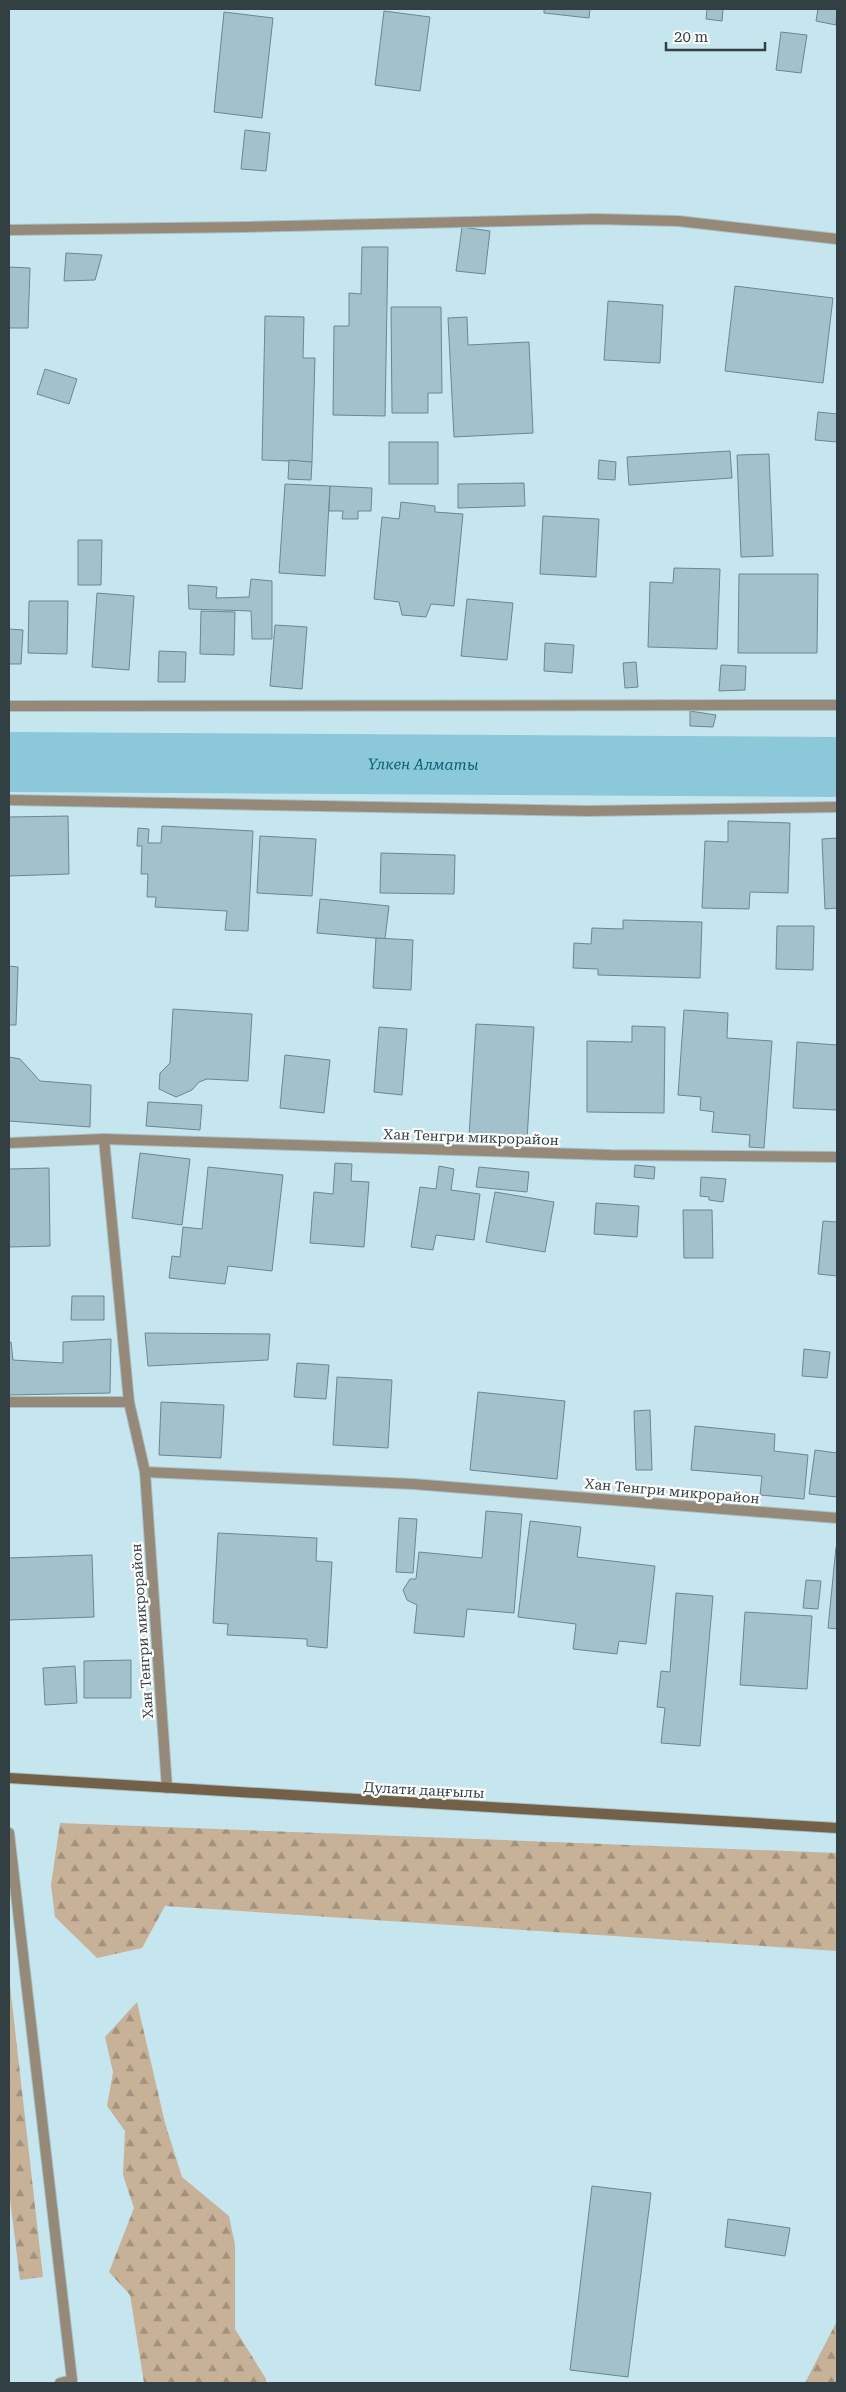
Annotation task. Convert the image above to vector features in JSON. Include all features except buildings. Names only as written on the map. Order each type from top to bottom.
[{"type":"main road","name":"Дулати даңғылы","points":[[9,1778],[837,1828]]},
{"type":"street","points":[[9,230],[595,219],[678,222],[837,239]]},
{"type":"street","points":[[9,706],[837,705]]},
{"type":"street","points":[[9,800],[587,811],[837,807]]},
{"type":"street","name":"Хан Тенгри микрорайон","points":[[9,1143],[104,1138],[600,1155],[837,1157]]},
{"type":"street","name":"Хан Тенгри микрорайон","points":[[104,1138],[129,1402],[145,1472],[167,1788]]},
{"type":"street","points":[[9,1402],[129,1402]]},
{"type":"street","name":"Хан Тенгри микрорайон","points":[[145,1472],[413,1484],[837,1518]]},
{"type":"street","points":[[9,1833],[72,2380],[60,2383]]},
{"type":"green space","points":[[60,1823],[837,1853],[837,1951],[165,1906],[142,1948],[97,1958],[55,1917],[51,1885]]},
{"type":"green space","points":[[9,1976],[43,2277],[20,2280],[9,2191]]},
{"type":"green space","points":[[137,2002],[165,2123],[182,2177],[229,2216],[235,2245],[235,2329],[266,2379],[266,2383],[144,2383],[130,2295],[109,2272],[134,2208],[123,2175],[125,2131],[107,2106],[113,2072],[105,2037]]},
{"type":"green space","points":[[837,2321],[837,2383],[805,2383]]},
{"type":"waterway","name":"Үлкен Алматы","points":[[9,762],[837,767]]}]
